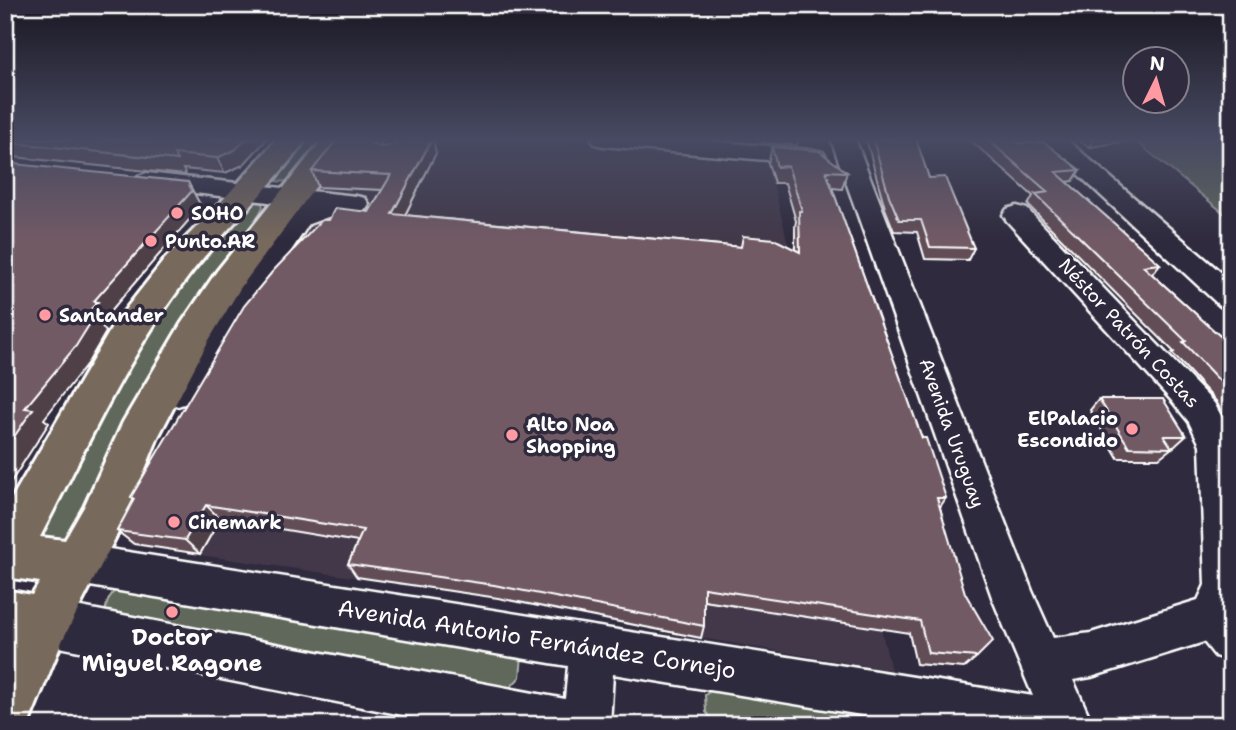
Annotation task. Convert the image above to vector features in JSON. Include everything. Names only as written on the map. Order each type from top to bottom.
[{"type":"main road","points":[[5,555],[127,334],[177,267],[262,173]]},
{"type":"main road","points":[[5,713],[24,619],[78,564],[101,521],[138,434],[194,334],[242,280],[292,198],[311,173]]},
{"type":"main road","name":"Avenida Antonio Fernández Cornejo","points":[[5,555],[78,564]]},
{"type":"street","name":"Avenida Uruguay","points":[[856,173],[1009,587],[1068,725]]},
{"type":"street","points":[[1090,173],[1231,298]]},
{"type":"street","points":[[116,178],[348,204],[313,211],[299,218],[242,280]]},
{"type":"street","name":"Néstor Patrón Costas","points":[[1017,215],[1175,381],[1211,426],[1218,445],[1226,585],[1221,629],[1091,655],[1041,662]]},
{"type":"street","name":"Avenida Antonio Fernández Cornejo","points":[[78,564],[1068,725]]},
{"type":"street","points":[[24,619],[575,725]]},
{"type":"street","points":[[586,725],[592,647]]},
{"type":"shaded area","name":"Alto Noa Shopping","points":[[327,173],[771,173],[891,670],[701,638],[498,598],[130,545],[121,531],[197,376],[296,215]]},
{"type":"green space","points":[[273,173],[302,173],[288,181],[268,179]]},
{"type":"green space","points":[[1175,173],[1231,173],[1231,219]]},
{"type":"green space","points":[[261,202],[263,206],[242,240],[238,252],[71,536],[60,542],[35,536],[115,380],[196,262],[251,203]]},
{"type":"green space","points":[[127,580],[522,656],[520,677],[504,694],[105,623],[109,598]]},
{"type":"green space","points":[[717,686],[949,725],[716,725],[706,712],[705,695]]},
{"type":"building","points":[[5,173],[102,173],[188,182],[192,191],[94,301],[98,302],[84,316],[94,317],[76,346],[25,408],[33,409],[5,450]]},
{"type":"building","name":"Alto Noa Shopping","points":[[353,173],[414,173],[392,214],[741,247],[743,236],[774,239],[800,252],[799,211],[802,211],[790,173],[827,173],[946,498],[937,498],[965,593],[993,641],[977,657],[928,653],[920,621],[704,588],[704,626],[494,585],[348,564],[363,530],[206,505],[185,540],[117,531],[134,499],[131,497],[244,306],[322,220],[329,220],[335,208],[369,212],[391,175]]},
{"type":"building","points":[[883,173],[927,173],[929,178],[945,177],[974,248],[930,247],[921,220],[899,220]]},
{"type":"building","points":[[1026,173],[1057,173],[1160,264],[1143,266],[1220,336],[1225,336],[1231,342],[1231,394],[1183,342],[1186,341],[1035,194],[1048,192]]},
{"type":"building","points":[[1099,399],[1163,399],[1186,436],[1164,436],[1172,448],[1129,447]]},
{"type":"place","name":"SOHO","points":[[177,213]]},
{"type":"place","name":"Punto.AR","points":[[151,241]]},
{"type":"place","name":"Santander","points":[[45,315]]},
{"type":"place","name":"ElPalacio Escondido","points":[[1132,429]]},
{"type":"place","name":"Alto Noa Shopping","points":[[512,435]]},
{"type":"place","name":"Cinemark","points":[[174,522]]},
{"type":"place","name":"Doctor Miguel Ragone","points":[[172,612]]}]
